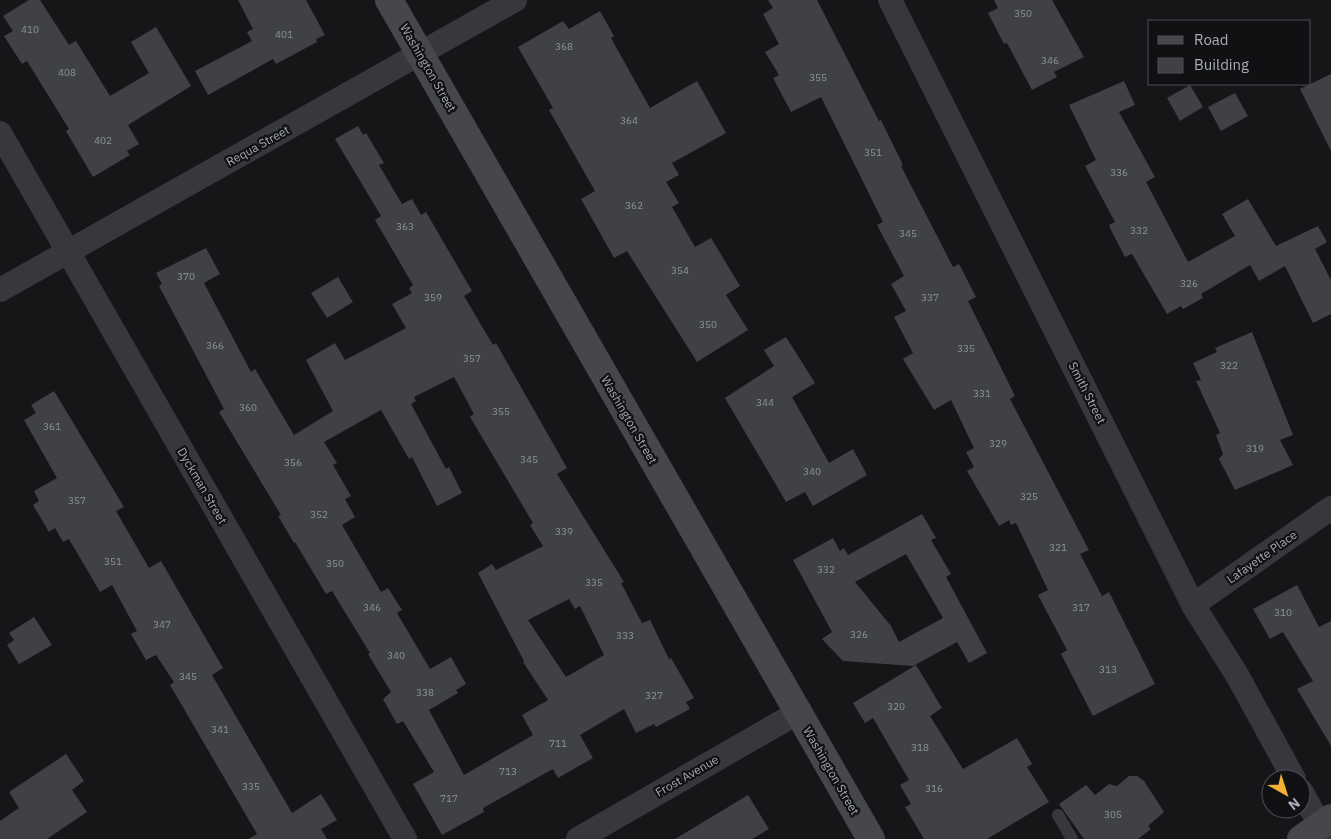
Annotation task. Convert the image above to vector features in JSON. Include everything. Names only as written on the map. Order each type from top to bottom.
[{"type":"street","name":"Washington Street","points":[[389,0],[871,839]]},
{"type":"street","name":"Requa Street","points":[[0,290],[514,0]]},
{"type":"street","name":"Smith Street","points":[[890,0],[1193,605],[1236,675],[1288,769]]},
{"type":"street","name":"Dyckman Street","points":[[0,133],[405,839]]},
{"type":"street","name":"Lafayette Place","points":[[1193,605],[1331,508]]},
{"type":"street","name":"Frost Avenue","points":[[578,839],[797,713]]},
{"type":"street","points":[[1311,812],[1320,830]]},
{"type":"lane","points":[[1058,815],[1072,839]]},
{"type":"building","points":[[29,0],[40,0],[69,45],[76,41],[110,96],[149,73],[131,42],[156,27],[191,86],[128,125],[139,144],[127,151],[130,155],[93,177],[66,131],[69,129],[27,61],[22,64],[4,36],[13,31],[3,16]]},
{"type":"building","points":[[238,0],[306,0],[325,35],[316,39],[317,42],[276,64],[273,59],[208,95],[195,71],[252,41],[247,32],[253,29]]},
{"type":"building","points":[[768,0],[817,0],[879,121],[881,120],[903,165],[901,166],[953,267],[959,264],[976,297],[968,301],[1015,396],[1010,399],[1089,550],[1080,554],[1102,596],[1109,592],[1155,684],[1093,716],[1061,654],[1067,650],[1038,595],[1048,590],[1016,523],[1011,525],[1009,520],[999,526],[967,471],[974,467],[966,452],[974,448],[951,400],[934,410],[903,359],[913,353],[894,317],[906,311],[891,284],[904,276],[877,225],[883,222],[821,97],[791,112],[773,78],[779,75],[765,52],[779,44],[763,14],[773,8]]},
{"type":"building","points":[[994,0],[1052,0],[1084,57],[1054,72],[1057,77],[1032,90],[1007,43],[1004,44],[988,13],[998,8]]},
{"type":"building","points":[[600,11],[614,36],[611,38],[650,108],[697,81],[726,133],[672,163],[679,175],[666,182],[679,203],[672,207],[695,247],[711,238],[740,286],[726,295],[748,330],[697,362],[627,251],[614,258],[581,199],[595,191],[549,110],[553,108],[518,47],[563,21],[569,29]]},
{"type":"building","points":[[1331,74],[1331,151],[1300,89]]},
{"type":"building","points":[[1124,81],[1135,105],[1119,112],[1155,177],[1146,182],[1188,262],[1235,236],[1222,214],[1248,199],[1276,246],[1318,226],[1327,242],[1315,249],[1331,280],[1331,314],[1313,323],[1285,266],[1259,281],[1250,265],[1201,294],[1203,298],[1183,309],[1181,306],[1167,314],[1132,254],[1125,257],[1110,228],[1109,225],[1115,222],[1085,166],[1096,160],[1069,105]]},
{"type":"building","points":[[1190,85],[1203,107],[1180,121],[1167,98]]},
{"type":"building","points":[[1235,93],[1248,116],[1221,131],[1208,107]]},
{"type":"building","points":[[358,126],[363,135],[366,133],[384,163],[379,165],[402,204],[412,199],[421,215],[426,212],[472,291],[464,296],[493,345],[496,343],[567,468],[557,474],[624,582],[621,583],[642,623],[650,620],[669,659],[671,658],[694,698],[686,702],[690,709],[656,727],[654,724],[636,733],[624,709],[580,735],[593,758],[558,778],[553,769],[483,808],[484,812],[442,835],[413,784],[434,772],[403,721],[397,724],[383,699],[391,692],[368,654],[370,653],[332,591],[326,594],[294,543],[278,516],[281,515],[219,412],[224,409],[159,286],[162,284],[156,273],[206,248],[220,274],[204,283],[251,372],[255,369],[294,435],[333,411],[306,360],[335,343],[345,360],[406,328],[392,304],[412,293],[409,288],[413,285],[375,220],[381,216],[335,139]],"holes":[[[454,377],[474,414],[470,417],[533,523],[530,525],[543,546],[496,570],[492,564],[478,573],[523,662],[548,700],[522,715],[533,735],[464,775],[429,710],[458,693],[456,690],[466,684],[451,657],[430,669],[397,613],[402,610],[388,588],[381,592],[342,525],[355,517],[345,499],[351,496],[333,465],[337,463],[324,442],[381,410],[409,459],[412,457],[437,506],[462,493],[449,467],[446,469],[411,404],[416,401],[414,397]],[[569,599],[575,609],[580,606],[604,655],[566,677],[528,620]]]},
{"type":"building","points":[[338,277],[353,302],[327,318],[311,293]]},
{"type":"building","points":[[1252,332],[1293,435],[1280,440],[1293,465],[1235,490],[1219,459],[1223,454],[1216,435],[1220,433],[1196,381],[1201,380],[1193,363],[1217,352],[1215,348]]},
{"type":"building","points":[[786,337],[815,383],[792,397],[829,463],[853,449],[867,475],[813,506],[805,492],[786,502],[725,398],[774,366],[764,350]]},
{"type":"building","points":[[54,391],[124,507],[116,511],[149,568],[161,561],[223,668],[212,675],[292,813],[321,794],[337,820],[321,829],[327,839],[248,839],[257,834],[170,685],[174,682],[156,655],[146,660],[131,634],[137,631],[112,585],[100,592],[69,539],[63,542],[55,528],[49,532],[33,505],[39,501],[34,491],[57,478],[24,420],[36,413],[31,405]]},
{"type":"building","points":[[922,514],[936,538],[931,540],[951,574],[946,577],[987,653],[969,663],[957,642],[913,666],[843,661],[822,639],[832,632],[793,560],[833,538],[840,551],[844,548],[848,555]],"holes":[[[906,554],[943,618],[899,642],[891,626],[855,582]]]},
{"type":"building","points":[[1297,585],[1319,627],[1331,621],[1331,746],[1297,689],[1313,681],[1283,632],[1270,639],[1253,609]]},
{"type":"building","points":[[34,617],[52,645],[19,664],[7,645],[14,640],[9,633]]},
{"type":"building","points":[[916,665],[942,708],[930,716],[963,769],[1017,738],[1032,764],[1027,767],[1049,802],[987,839],[924,839],[905,807],[911,804],[900,785],[909,780],[873,718],[865,723],[853,703]]},
{"type":"building","points":[[66,754],[84,781],[72,790],[87,812],[47,839],[0,839],[0,821],[19,808],[9,792]]},
{"type":"building","points":[[1129,776],[1137,776],[1144,781],[1164,812],[1148,826],[1151,829],[1138,839],[1084,839],[1059,804],[1086,785],[1095,795],[1109,784],[1117,786]]},
{"type":"building","points":[[748,795],[769,829],[752,839],[675,839]]}]
